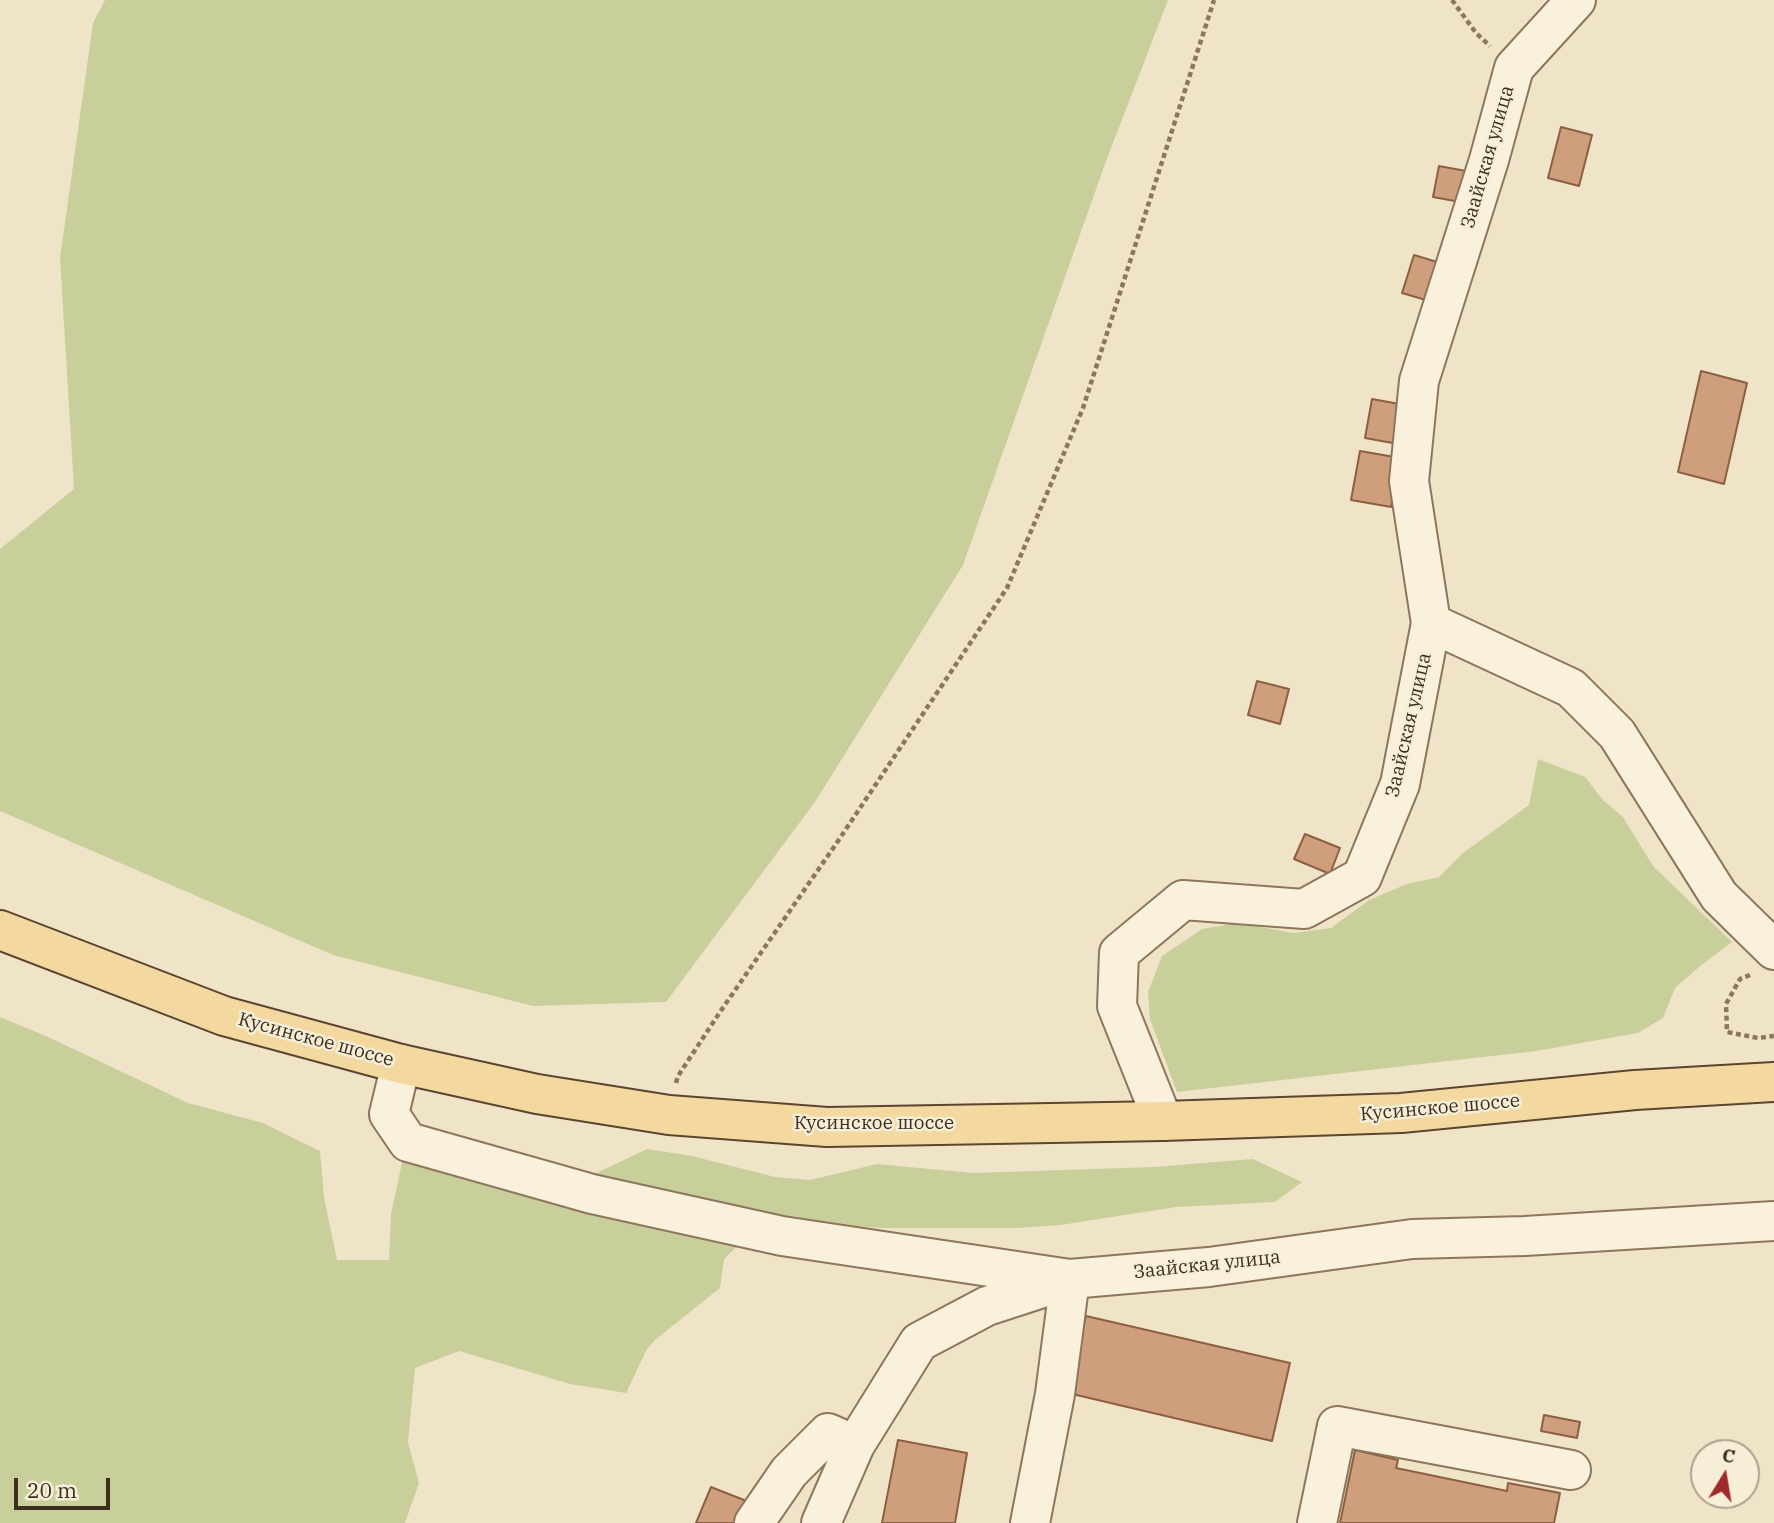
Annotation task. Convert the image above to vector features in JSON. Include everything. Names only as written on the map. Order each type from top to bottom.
[{"type":"main road","name":"Кусинское шоссе","points":[[0,930],[224,1016],[401,1063],[537,1094],[669,1115],[827,1127],[1401,1114],[1635,1090],[1774,1082]]},
{"type":"street","name":"Заайская улица","points":[[1163,1121],[1117,1006],[1119,953],[1183,900],[1304,909],[1362,877],[1399,784],[1431,623],[1409,481],[1419,382],[1489,160],[1514,68],[1576,0]]},
{"type":"street","name":"Заайская улица","points":[[1431,623],[1571,688],[1617,734],[1763,962]]},
{"type":"street","points":[[401,1063],[389,1114],[408,1142],[592,1194],[782,1236],[1070,1279],[1055,1394],[1030,1523]]},
{"type":"street","name":"Заайская улица","points":[[821,1523],[855,1445],[919,1342],[987,1306],[1070,1279],[1209,1267],[1412,1238],[1525,1236],[1774,1221]]},
{"type":"street","points":[[1317,1523],[1337,1426],[1571,1470]]},
{"type":"street","points":[[754,1523],[789,1472],[828,1433],[855,1445]]},
{"type":"path","points":[[669,1115],[678,1076],[1007,588],[1083,408],[1214,0]]},
{"type":"path","points":[[1452,0],[1476,33],[1514,68]]},
{"type":"path","points":[[1763,962],[1740,979],[1726,1004],[1727,1032],[1758,1038],[1774,1036]]},
{"type":"green space","points":[[105,0],[1168,0],[1105,164],[963,565],[815,802],[666,1002],[533,1006],[333,955],[0,811],[0,549],[74,489],[60,258],[93,23]]},
{"type":"green space","points":[[1538,759],[1585,777],[1603,800],[1623,817],[1653,866],[1732,942],[1675,988],[1663,1018],[1638,1033],[1536,1051],[1177,1092],[1150,1019],[1148,992],[1162,956],[1202,929],[1238,923],[1293,933],[1331,928],[1369,900],[1407,884],[1439,877],[1463,853],[1529,805]]},
{"type":"green space","points":[[0,1017],[188,1103],[263,1123],[320,1151],[324,1197],[337,1260],[389,1260],[391,1214],[403,1158],[588,1177],[647,1149],[692,1156],[775,1177],[810,1180],[877,1164],[973,1173],[1154,1167],[1253,1159],[1302,1182],[1275,1202],[1176,1207],[1061,1225],[1017,1228],[882,1228],[764,1220],[724,1259],[720,1288],[647,1349],[626,1393],[570,1384],[459,1351],[415,1368],[408,1442],[419,1483],[405,1523],[0,1523]]},
{"type":"building","points":[[1561,127],[1592,135],[1579,186],[1548,178]]},
{"type":"building","points":[[1439,166],[1466,171],[1460,202],[1433,197]]},
{"type":"building","points":[[1414,255],[1447,265],[1436,303],[1402,293]]},
{"type":"building","points":[[1701,371],[1747,383],[1724,484],[1678,472]]},
{"type":"building","points":[[1372,399],[1405,405],[1398,444],[1365,438]]},
{"type":"building","points":[[1360,451],[1400,458],[1391,507],[1351,500]]},
{"type":"building","points":[[1257,681],[1289,689],[1280,724],[1248,715]]},
{"type":"building","points":[[1305,834],[1340,848],[1330,874],[1294,859]]},
{"type":"building","points":[[1086,1316],[1290,1363],[1272,1441],[1068,1393]]},
{"type":"building","points":[[1544,1415],[1580,1422],[1577,1438],[1541,1431]]},
{"type":"building","points":[[898,1440],[967,1453],[955,1523],[882,1523]]},
{"type":"building","points":[[1355,1450],[1398,1460],[1396,1468],[1507,1491],[1508,1483],[1560,1493],[1554,1523],[1340,1523]]},
{"type":"building","points":[[711,1487],[749,1502],[740,1523],[696,1523]]}]
